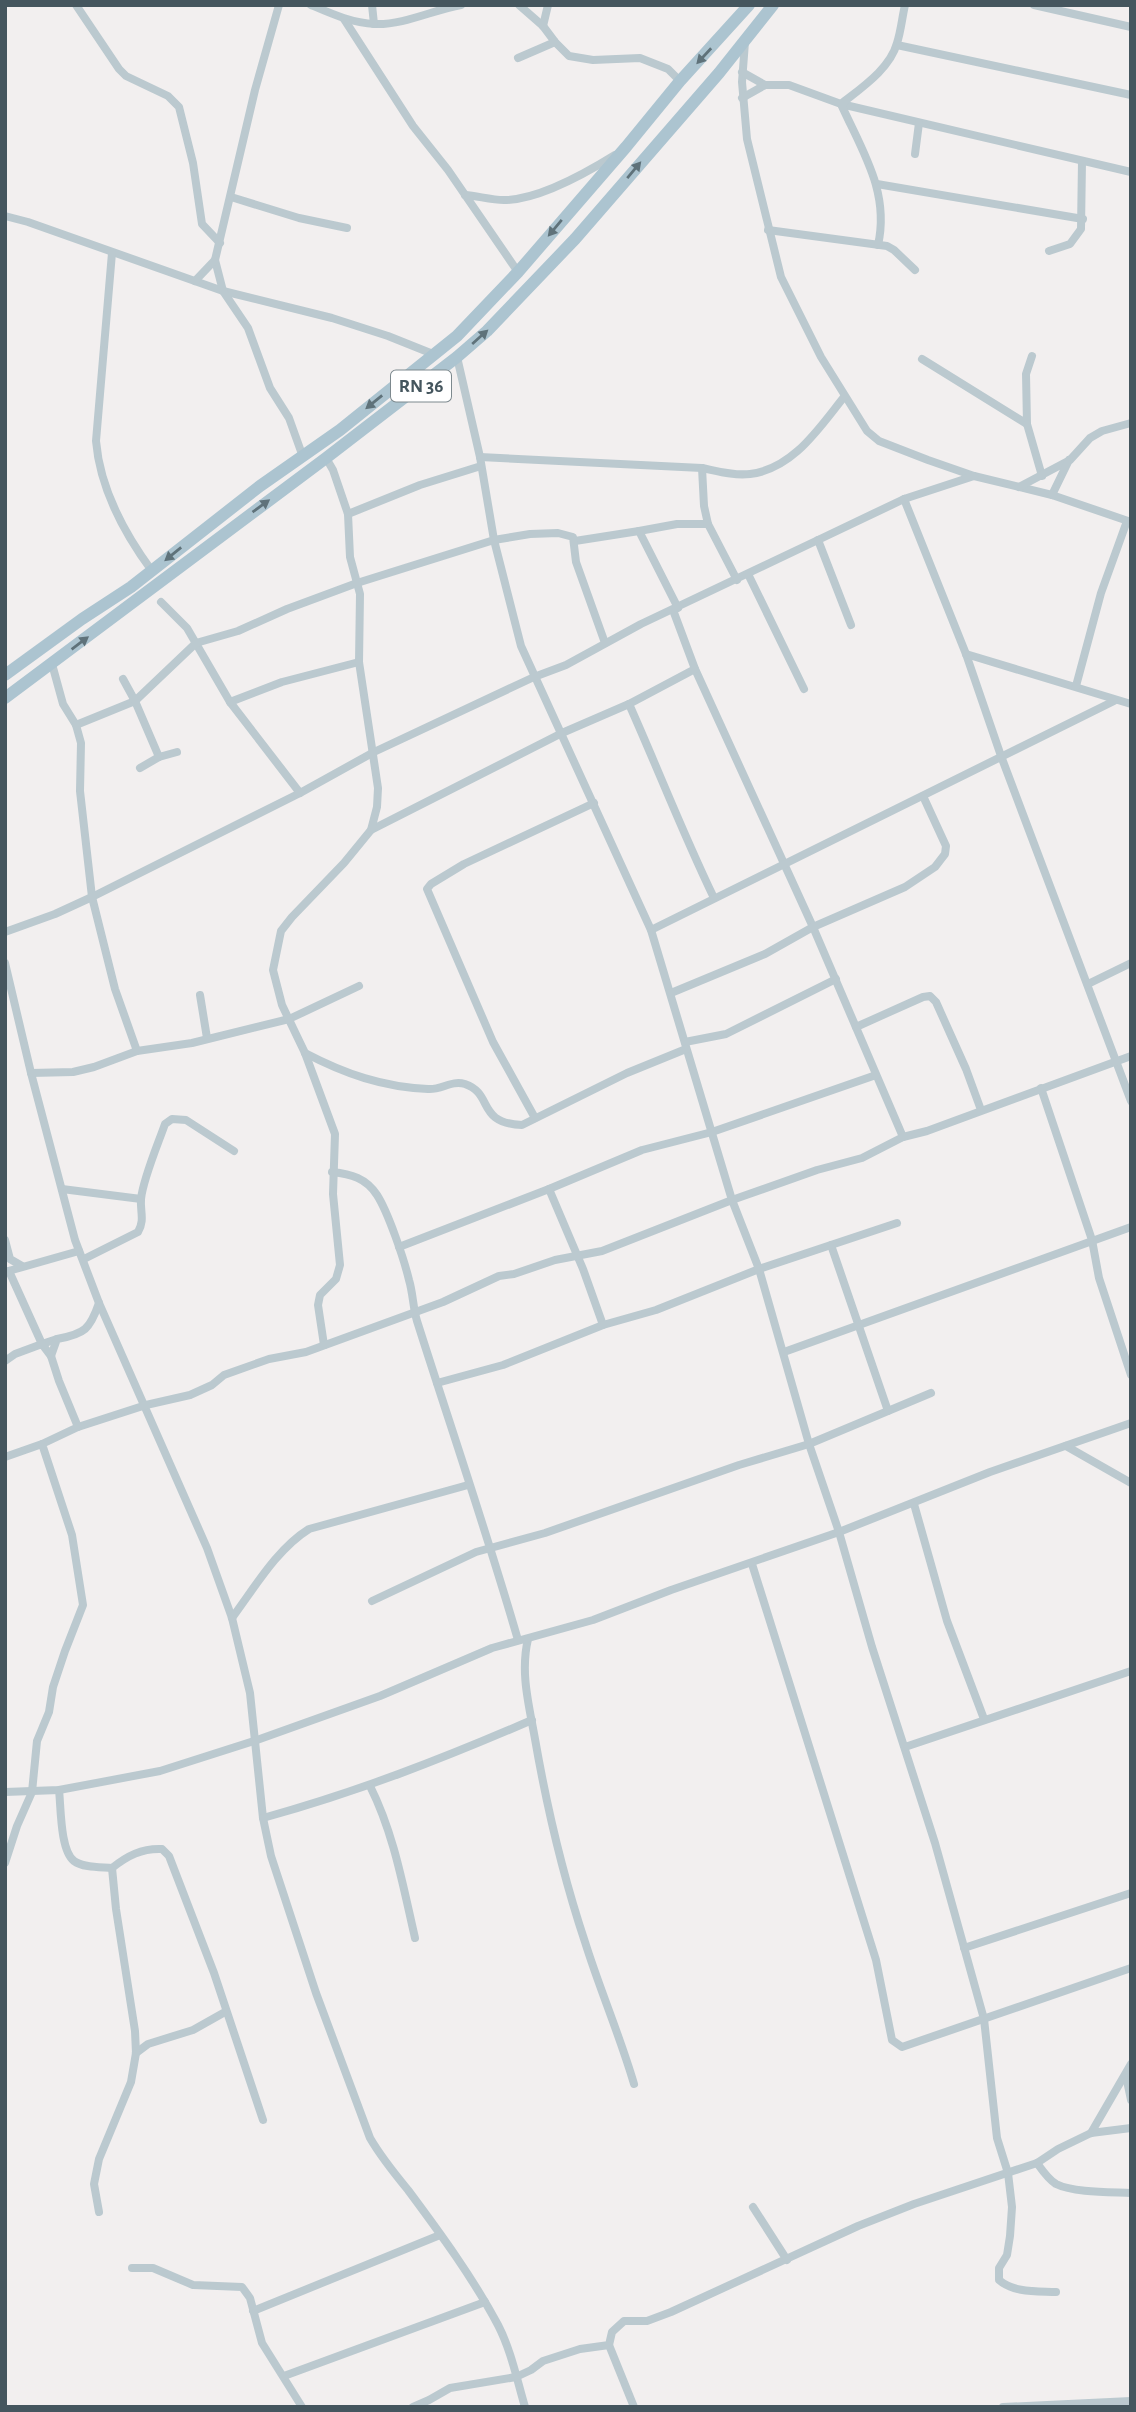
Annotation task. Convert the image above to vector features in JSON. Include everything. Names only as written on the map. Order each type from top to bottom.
[{"type":"main road","name":"RN 36","points":[[5,675],[152,571],[250,494],[340,430],[470,324],[518,272],[680,81],[750,5]]},
{"type":"main road","name":"RN 36","points":[[5,698],[326,458],[487,331],[575,239],[773,5]]},
{"type":"street","points":[[76,5],[118,69],[126,76],[175,100],[192,163],[201,224],[220,243]]},
{"type":"street","points":[[195,281],[215,260],[255,90],[279,5]]},
{"type":"street","points":[[311,5],[344,19],[374,24],[390,23],[461,5]]},
{"type":"street","points":[[372,5],[374,24]]},
{"type":"street","points":[[519,5],[543,26],[569,56],[584,59],[640,58],[668,69],[680,81]]},
{"type":"street","points":[[543,26],[548,5]]},
{"type":"street","points":[[841,104],[872,79],[897,45],[905,5]]},
{"type":"street","points":[[1034,5],[1064,8],[1131,27]]},
{"type":"street","points":[[344,19],[414,126],[466,195],[518,272]]},
{"type":"street","points":[[746,37],[742,98],[747,139],[768,230],[787,292],[844,397],[873,437],[907,453],[974,476],[1052,495],[1129,521],[1101,593],[1076,686]]},
{"type":"street","points":[[518,58],[555,42]]},
{"type":"street","points":[[897,45],[1131,96]]},
{"type":"street","points":[[742,72],[765,85],[789,85],[841,104],[1131,172]]},
{"type":"street","points":[[742,98],[765,85]]},
{"type":"street","points":[[841,104],[877,184],[883,224],[878,245]]},
{"type":"street","points":[[915,154],[919,122]]},
{"type":"street","points":[[466,195],[504,200],[529,196],[547,190],[613,157],[626,147]]},
{"type":"street","points":[[1049,251],[1070,244],[1081,229],[1082,161]]},
{"type":"street","points":[[877,184],[1083,219]]},
{"type":"street","points":[[231,197],[299,218],[347,228]]},
{"type":"street","points":[[5,216],[223,291],[332,318],[433,354]]},
{"type":"street","points":[[768,230],[878,245],[894,250],[915,270]]},
{"type":"street","points":[[113,253],[96,441],[97,455],[110,499],[133,545],[152,571]]},
{"type":"street","points":[[215,260],[223,291],[248,328],[270,388],[289,418],[303,457]]},
{"type":"street","points":[[1032,356],[1026,374],[1027,424],[1042,476]]},
{"type":"street","points":[[457,357],[481,461],[494,540],[521,646],[651,930],[732,1200],[759,1269],[809,1444],[839,1532],[964,1948],[984,2019],[997,2138],[1008,2173],[1012,2207],[1007,2255],[999,2268],[999,2280],[1006,2286],[1056,2292]]},
{"type":"street","points":[[922,359],[1027,424]]},
{"type":"street","points":[[348,514],[481,461],[702,468],[751,474],[782,463],[804,446],[844,397]]},
{"type":"street","points":[[1052,495],[1070,460],[1090,438],[1102,431],[1131,423]]},
{"type":"street","points":[[326,458],[333,470],[348,514],[350,557],[360,594],[359,662],[378,788],[377,807],[371,830]]},
{"type":"street","points":[[1020,487],[1070,460]]},
{"type":"street","points":[[702,468],[704,506],[709,524],[737,580]]},
{"type":"street","points":[[5,932],[92,897],[300,793],[373,752],[534,677],[566,665],[605,643],[904,499],[974,476]]},
{"type":"street","points":[[904,499],[966,654],[1001,756],[1131,1101]]},
{"type":"street","points":[[575,541],[677,524],[709,524]]},
{"type":"street","points":[[639,531],[675,609],[695,668],[813,927],[903,1137]]},
{"type":"street","points":[[76,725],[135,701],[196,643],[238,631],[287,609],[358,583],[494,540],[530,534],[564,533],[573,537],[576,562],[605,643]]},
{"type":"street","points":[[818,540],[851,625]]},
{"type":"street","points":[[748,574],[804,689]]},
{"type":"street","points":[[161,602],[187,628],[230,702],[300,793]]},
{"type":"street","points":[[966,654],[1131,704]]},
{"type":"street","points":[[230,702],[282,682],[359,662]]},
{"type":"street","points":[[52,664],[63,704],[76,725],[81,743],[80,791],[92,897],[112,978],[136,1051]]},
{"type":"street","points":[[324,1345],[318,1305],[320,1295],[336,1279],[340,1265],[332,1172],[336,1152],[335,1134],[289,1019],[273,971],[281,931],[371,830],[562,733],[629,704],[695,668]]},
{"type":"street","points":[[123,679],[159,757]]},
{"type":"street","points":[[651,930],[1114,701]]},
{"type":"street","points":[[629,704],[689,847],[714,898]]},
{"type":"street","points":[[140,768],[159,757],[177,752]]},
{"type":"street","points":[[671,993],[765,954],[813,927],[922,878],[942,859],[946,846],[923,796]]},
{"type":"street","points":[[535,1118],[492,1042],[427,889],[464,864],[594,803]]},
{"type":"street","points":[[5,963],[31,1073],[81,1255],[99,1303],[207,1548],[232,1618],[250,1693],[257,1740],[263,1818],[271,1856],[316,1993],[370,2138],[380,2156],[440,2235],[485,2302],[499,2328],[525,2407]]},
{"type":"street","points":[[1088,984],[1131,963]]},
{"type":"street","points":[[304,1053],[340,1071],[376,1083],[436,1090],[448,1084],[466,1085],[474,1088],[490,1115],[498,1121],[522,1125],[686,1045],[726,1034],[836,979]]},
{"type":"street","points":[[31,1073],[73,1072],[136,1051],[184,1045],[289,1019],[359,986]]},
{"type":"street","points":[[200,995],[207,1038]]},
{"type":"street","points":[[856,1027],[930,996],[936,1002],[966,1069],[981,1110]]},
{"type":"street","points":[[5,1457],[78,1427],[146,1405],[190,1395],[212,1385],[225,1375],[269,1359],[306,1352],[468,1292],[499,1276],[602,1251],[732,1200],[862,1157],[903,1137],[1131,1056]]},
{"type":"street","points":[[398,1247],[642,1150],[712,1132],[876,1074]]},
{"type":"street","points":[[1041,1088],[1092,1240],[1098,1278],[1131,1375]]},
{"type":"street","points":[[78,1427],[51,1356],[42,1344],[7,1271],[81,1255],[132,1237],[138,1232],[143,1223],[141,1199],[165,1124],[172,1119],[186,1120],[234,1151]]},
{"type":"street","points":[[332,1172],[351,1174],[365,1182],[377,1196],[398,1247],[410,1280],[414,1312],[468,1485],[491,1547],[518,1640]]},
{"type":"street","points":[[62,1189],[141,1199]]},
{"type":"street","points":[[549,1189],[603,1325]]},
{"type":"street","points":[[437,1383],[502,1365],[603,1325],[656,1310],[759,1269],[897,1223]]},
{"type":"street","points":[[784,1352],[1131,1227]]},
{"type":"street","points":[[5,1240],[8,1258],[22,1266]]},
{"type":"street","points":[[831,1245],[888,1411]]},
{"type":"street","points":[[5,1360],[86,1329],[93,1321],[99,1303]]},
{"type":"street","points":[[51,1356],[57,1339]]},
{"type":"street","points":[[372,1601],[491,1547],[545,1534],[704,1477],[809,1444],[931,1393]]},
{"type":"street","points":[[5,1792],[59,1790],[160,1771],[257,1740],[380,1696],[492,1648],[593,1620],[839,1532],[990,1472],[1131,1423]]},
{"type":"street","points":[[5,1863],[16,1826],[32,1792],[37,1741],[49,1712],[53,1687],[65,1651],[83,1605],[72,1535],[42,1444]]},
{"type":"street","points":[[1066,1446],[1131,1483]]},
{"type":"street","points":[[232,1618],[295,1537],[309,1529],[468,1485]]},
{"type":"street","points":[[914,1504],[947,1621],[984,1719]]},
{"type":"street","points":[[752,1564],[876,1960],[892,2040],[902,2047],[1131,1968]]},
{"type":"street","points":[[528,1639],[524,1673],[545,1794],[585,1943],[622,2043],[634,2084]]},
{"type":"street","points":[[905,1747],[1131,1671]]},
{"type":"street","points":[[263,1818],[370,1786],[428,1765],[532,1720]]},
{"type":"street","points":[[370,1786],[394,1849],[415,1938]]},
{"type":"street","points":[[59,1790],[67,1853],[75,1861],[83,1865],[112,1868],[126,1857],[151,1849],[162,1849],[169,1856],[214,1973],[263,2120]]},
{"type":"street","points":[[99,2212],[94,2184],[99,2159],[131,2081],[136,2053],[112,1868]]},
{"type":"street","points":[[964,1948],[1131,1893]]},
{"type":"street","points":[[136,2053],[148,2044],[193,2030],[225,2012]]},
{"type":"street","points":[[1091,2133],[1131,2064]]},
{"type":"street","points":[[1126,2076],[1131,2099]]},
{"type":"street","points":[[635,2407],[609,2345],[612,2332],[624,2321],[647,2321],[671,2312],[858,2226],[914,2204],[1037,2163],[1091,2133],[1131,2128]]},
{"type":"street","points":[[1037,2163],[1043,2173],[1057,2184],[1096,2192],[1131,2193]]},
{"type":"street","points":[[753,2207],[788,2260]]},
{"type":"street","points":[[253,2311],[440,2235]]},
{"type":"street","points":[[132,2268],[153,2268],[193,2285],[242,2287],[250,2298],[262,2343],[302,2407]]},
{"type":"street","points":[[284,2376],[485,2302]]},
{"type":"street","points":[[413,2407],[450,2388],[516,2378],[543,2361],[580,2349],[609,2345]]},
{"type":"street","points":[[1003,2407],[1131,2401]]}]
